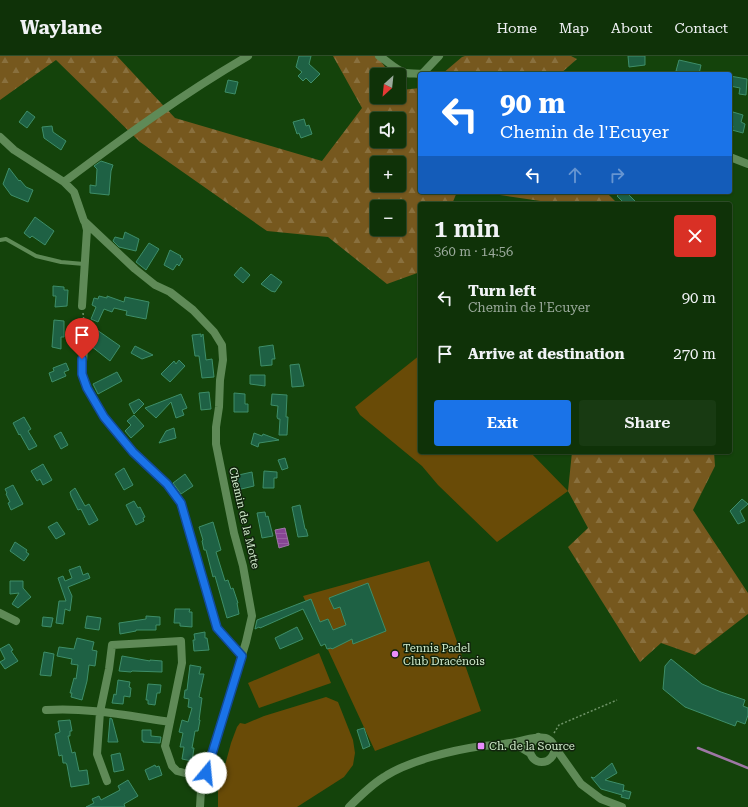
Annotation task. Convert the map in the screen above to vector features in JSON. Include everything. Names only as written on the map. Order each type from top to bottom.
[{"type":"street","points":[[64,182],[159,113],[209,79],[248,56]]},
{"type":"street","points":[[379,56],[406,73],[418,74]]},
{"type":"street","points":[[424,72],[439,56]]},
{"type":"street","points":[[0,137],[14,150],[64,182],[74,192],[87,230],[82,306]]},
{"type":"street","points":[[732,158],[748,164]]},
{"type":"street","name":"Chemin de la Motte","points":[[84,221],[155,285],[170,292],[186,303],[214,332],[222,345],[223,360],[216,427],[216,444],[234,533],[244,566],[252,616],[242,656],[204,778],[201,790],[200,807]]},
{"type":"street","points":[[85,337],[82,374],[87,388],[104,417],[133,452],[167,484],[181,503],[217,628],[242,656]]},
{"type":"street","points":[[0,613],[16,621]]},
{"type":"street","points":[[108,781],[97,754],[100,712],[109,669],[112,645],[181,641],[182,663],[165,746],[172,766],[177,771],[204,778]]},
{"type":"street","points":[[46,710],[61,709],[100,712],[170,722]]},
{"type":"street","points":[[349,807],[371,786],[385,776],[403,767],[428,758],[481,746],[508,744],[546,737],[550,740],[581,784],[601,799],[622,807]]},
{"type":"street","points":[[530,753],[531,743],[538,738]]},
{"type":"street","points":[[508,744],[520,747],[530,753],[536,760],[544,762],[548,760],[555,760],[567,765]]},
{"type":"street","points":[[548,760],[554,754],[554,746]]},
{"type":"lane","points":[[0,240],[6,239],[36,256],[62,262],[85,264]]},
{"type":"path","points":[[82,306],[85,337]]},
{"type":"path","points":[[554,734],[559,724],[617,700]]},
{"type":"green space","points":[[0,56],[117,56],[175,118],[322,161],[362,108],[333,56],[377,56],[386,68],[370,68],[370,104],[406,104],[406,89],[418,88],[418,194],[456,194],[453,202],[418,202],[418,273],[387,284],[328,237],[267,231],[140,142],[56,60],[0,100]]},
{"type":"green space","points":[[571,56],[577,59],[562,72],[444,72],[462,57]]},
{"type":"green space","points":[[494,194],[608,194],[616,202],[548,202]]},
{"type":"green space","points":[[572,454],[714,454],[715,466],[693,510],[748,593],[748,614],[695,655],[661,643],[640,662],[568,547],[588,528],[568,491]]},
{"type":"shaded area","points":[[418,357],[418,454],[532,454],[568,491],[497,542],[438,485],[422,466],[360,415],[355,407]]},
{"type":"shaded area","points":[[285,528],[289,545],[279,548],[275,530]]},
{"type":"shaded area","name":"Tennis Padel Club Dracénois","points":[[429,561],[481,711],[375,751],[303,596]]},
{"type":"shaded area","points":[[319,653],[331,683],[259,708],[248,683]]},
{"type":"shaded area","points":[[326,697],[338,702],[353,740],[355,753],[353,765],[344,777],[297,807],[218,807],[218,791],[231,743],[240,723],[245,724],[264,716]]},
{"type":"building","points":[[299,56],[311,56],[309,64],[320,74],[311,83],[306,78],[303,81],[298,76],[302,72],[296,67]]},
{"type":"building","points":[[628,56],[645,56],[645,65],[629,67]]},
{"type":"building","points":[[679,60],[701,65],[699,72],[676,71]]},
{"type":"building","points":[[732,76],[747,79],[746,95],[739,94],[740,88],[732,86]]},
{"type":"building","points":[[228,80],[238,82],[235,94],[225,92]]},
{"type":"building","points":[[27,111],[35,117],[27,128],[19,122]]},
{"type":"building","points":[[733,112],[743,115],[741,122],[745,124],[743,133],[732,130]]},
{"type":"building","points":[[304,119],[306,126],[309,125],[312,134],[301,138],[299,133],[297,134],[293,122]]},
{"type":"building","points":[[52,126],[53,132],[66,141],[61,150],[44,138],[42,127]]},
{"type":"building","points":[[101,161],[113,165],[109,195],[90,193],[90,185],[96,186],[97,169],[94,166]]},
{"type":"building","points":[[9,168],[19,181],[20,180],[26,187],[33,190],[28,202],[11,195],[3,184]]},
{"type":"building","points":[[619,194],[628,194],[636,202],[623,202],[617,196]]},
{"type":"building","points":[[35,217],[54,231],[45,245],[32,236],[30,238],[24,233]]},
{"type":"building","points":[[125,232],[139,239],[136,251],[119,247],[113,241],[115,237],[123,239]]},
{"type":"building","points":[[149,243],[159,249],[146,270],[136,262]]},
{"type":"building","points":[[170,250],[181,256],[180,257],[183,259],[179,266],[177,264],[173,270],[164,265]]},
{"type":"building","points":[[241,267],[250,275],[243,283],[234,275]]},
{"type":"building","points":[[271,274],[282,282],[275,292],[261,284]]},
{"type":"building","points":[[53,286],[64,287],[64,290],[68,290],[67,306],[55,307],[56,296],[53,296]]},
{"type":"building","points":[[99,296],[107,298],[107,296],[124,302],[125,297],[149,302],[146,319],[126,315],[127,311],[114,308],[112,312],[104,309],[98,322],[91,319],[96,307],[92,305],[94,298],[98,299]]},
{"type":"building","points":[[54,320],[64,321],[64,337],[61,337],[61,349],[52,347]]},
{"type":"building","points":[[97,330],[120,346],[110,361],[91,346],[95,340]]},
{"type":"building","points":[[201,334],[201,337],[203,334],[206,360],[212,359],[214,377],[202,378],[199,356],[195,356],[192,335]]},
{"type":"building","points":[[273,345],[275,359],[272,359],[272,365],[261,366],[259,347]]},
{"type":"building","points":[[135,346],[153,355],[142,359],[131,353]]},
{"type":"building","points":[[179,360],[185,366],[170,382],[161,374],[174,361],[176,364]]},
{"type":"building","points":[[66,363],[69,370],[64,372],[66,376],[52,382],[49,373],[54,371],[53,368]]},
{"type":"building","points":[[299,364],[304,386],[292,387],[290,365]]},
{"type":"building","points":[[117,372],[122,381],[98,394],[93,384]]},
{"type":"building","points":[[250,375],[265,375],[265,386],[250,384]]},
{"type":"building","points":[[209,392],[211,409],[201,410],[199,393]]},
{"type":"building","points":[[234,393],[245,394],[245,404],[248,404],[248,412],[234,412]]},
{"type":"building","points":[[181,394],[187,408],[182,410],[184,415],[176,418],[171,402],[156,418],[145,408]]},
{"type":"building","points":[[272,394],[287,395],[287,435],[279,435],[280,419],[277,417],[278,406],[271,405]]},
{"type":"building","points":[[139,399],[144,404],[134,414],[129,404]]},
{"type":"building","points":[[134,415],[144,426],[131,438],[125,431],[131,425],[127,421]]},
{"type":"building","points":[[24,417],[31,429],[28,431],[37,446],[29,450],[13,423]]},
{"type":"building","points":[[174,428],[176,438],[159,443],[166,431]]},
{"type":"building","points":[[61,432],[68,445],[61,449],[54,436]]},
{"type":"building","points":[[254,433],[262,436],[263,434],[279,440],[259,443],[258,447],[251,444]]},
{"type":"building","points":[[285,458],[288,468],[282,470],[278,460]]},
{"type":"building","points":[[43,464],[52,480],[43,485],[40,479],[37,481],[31,471]]},
{"type":"building","points":[[124,468],[133,485],[124,490],[115,474]]},
{"type":"building","points":[[264,471],[277,472],[277,478],[274,478],[274,488],[263,488]]},
{"type":"building","points":[[252,472],[254,486],[237,490],[234,476]]},
{"type":"building","points":[[185,474],[193,486],[181,494],[173,483]]},
{"type":"building","points":[[13,485],[23,504],[11,510],[8,503],[10,502],[5,489]]},
{"type":"building","points":[[75,488],[85,506],[89,504],[98,520],[89,525],[81,509],[78,510],[71,496],[70,492]]},
{"type":"building","points":[[742,499],[748,504],[740,511],[745,521],[738,524],[730,511]]},
{"type":"building","points":[[134,501],[138,508],[140,507],[145,517],[143,518],[144,521],[136,525],[126,505]]},
{"type":"building","points":[[300,505],[308,536],[298,537],[292,507]]},
{"type":"building","points":[[265,512],[266,517],[268,516],[273,536],[262,538],[257,513]]},
{"type":"building","points":[[57,522],[65,534],[56,539],[48,527]]},
{"type":"building","points":[[213,522],[221,550],[216,552],[225,581],[228,580],[231,589],[233,588],[238,603],[239,614],[227,618],[215,576],[213,577],[206,550],[204,550],[199,527]]},
{"type":"building","points":[[15,542],[27,550],[26,552],[29,554],[24,561],[10,551]]},
{"type":"building","points":[[80,566],[83,575],[88,573],[90,578],[68,587],[72,596],[70,611],[65,609],[63,624],[56,623],[59,601],[66,601],[58,578],[63,576],[65,581],[72,578],[69,570]]},
{"type":"building","points":[[10,581],[23,581],[23,588],[31,597],[18,608],[12,604],[19,593],[10,594]]},
{"type":"building","points":[[368,583],[386,631],[353,644],[352,639],[332,649],[327,649],[325,644],[321,646],[303,609],[255,629],[257,620],[311,599],[320,622],[328,619],[333,630],[346,625],[340,607],[334,609],[329,598]]},
{"type":"building","points":[[175,609],[190,609],[189,612],[192,612],[192,627],[180,626],[180,623],[174,623]]},
{"type":"building","points":[[87,616],[101,618],[99,630],[85,628]]},
{"type":"building","points":[[146,616],[160,617],[160,625],[156,625],[156,630],[136,630],[120,634],[119,623],[146,619]]},
{"type":"building","points":[[43,617],[53,618],[51,627],[42,626]]},
{"type":"building","points":[[297,627],[303,639],[280,649],[275,638]]},
{"type":"building","points":[[205,632],[205,638],[207,638],[209,650],[194,651],[194,634]]},
{"type":"building","points":[[77,638],[94,642],[92,650],[97,651],[95,666],[89,665],[82,700],[71,697],[72,693],[70,693],[74,678],[76,679],[78,665],[71,664],[72,659],[57,656],[59,647],[74,649]]},
{"type":"building","points":[[9,644],[13,650],[11,651],[18,661],[5,669],[0,662],[5,659],[0,649]]},
{"type":"building","points":[[44,652],[54,654],[51,676],[40,675]]},
{"type":"building","points":[[122,656],[150,661],[162,661],[162,672],[119,671]]},
{"type":"building","points":[[671,659],[702,684],[745,700],[743,706],[748,708],[748,715],[745,724],[737,721],[735,726],[685,707],[663,689],[665,666]]},
{"type":"building","points":[[190,665],[201,667],[199,674],[204,674],[199,697],[202,698],[200,720],[198,731],[195,731],[192,748],[194,748],[192,761],[182,759],[184,747],[180,747],[183,733],[179,732],[182,720],[188,722],[192,708],[188,707],[189,699],[184,698],[185,690],[187,690]]},
{"type":"building","points":[[118,680],[130,682],[130,697],[124,696],[123,704],[112,703],[114,694],[116,695]]},
{"type":"building","points":[[148,684],[161,685],[160,693],[157,693],[155,705],[148,704],[148,700],[146,700]]},
{"type":"building","points":[[110,718],[112,719],[118,742],[108,742]]},
{"type":"building","points":[[70,720],[72,731],[70,731],[70,736],[68,736],[72,753],[75,752],[79,771],[87,770],[89,784],[71,787],[67,765],[66,763],[63,763],[62,755],[59,756],[55,734],[60,732],[58,721]]},
{"type":"building","points":[[364,728],[370,746],[363,749],[357,730]]},
{"type":"building","points":[[142,730],[151,730],[151,736],[161,737],[160,743],[143,742]]},
{"type":"building","points":[[120,753],[124,770],[114,772],[111,755]]},
{"type":"building","points":[[612,763],[617,773],[605,780],[624,785],[623,790],[631,792],[629,799],[621,797],[622,795],[601,789],[591,777],[594,778]]},
{"type":"building","points":[[155,765],[156,767],[159,766],[162,775],[149,780],[145,770]]},
{"type":"building","points":[[128,780],[138,796],[124,804],[125,807],[86,807],[94,803],[92,799],[99,796],[101,800],[120,790],[118,786]]},
{"type":"waterway","points":[[698,748],[748,768]]},
{"type":"place","name":"Tennis Padel Club Dracénois","points":[[395,654]]},
{"type":"place","name":"Ch. de la Source","points":[[481,746]]},
{"type":"route","points":[[82,359],[82,374],[87,388],[104,417],[133,452],[150,470],[167,484],[181,503],[206,585],[217,628],[242,656],[206,773]]}]
